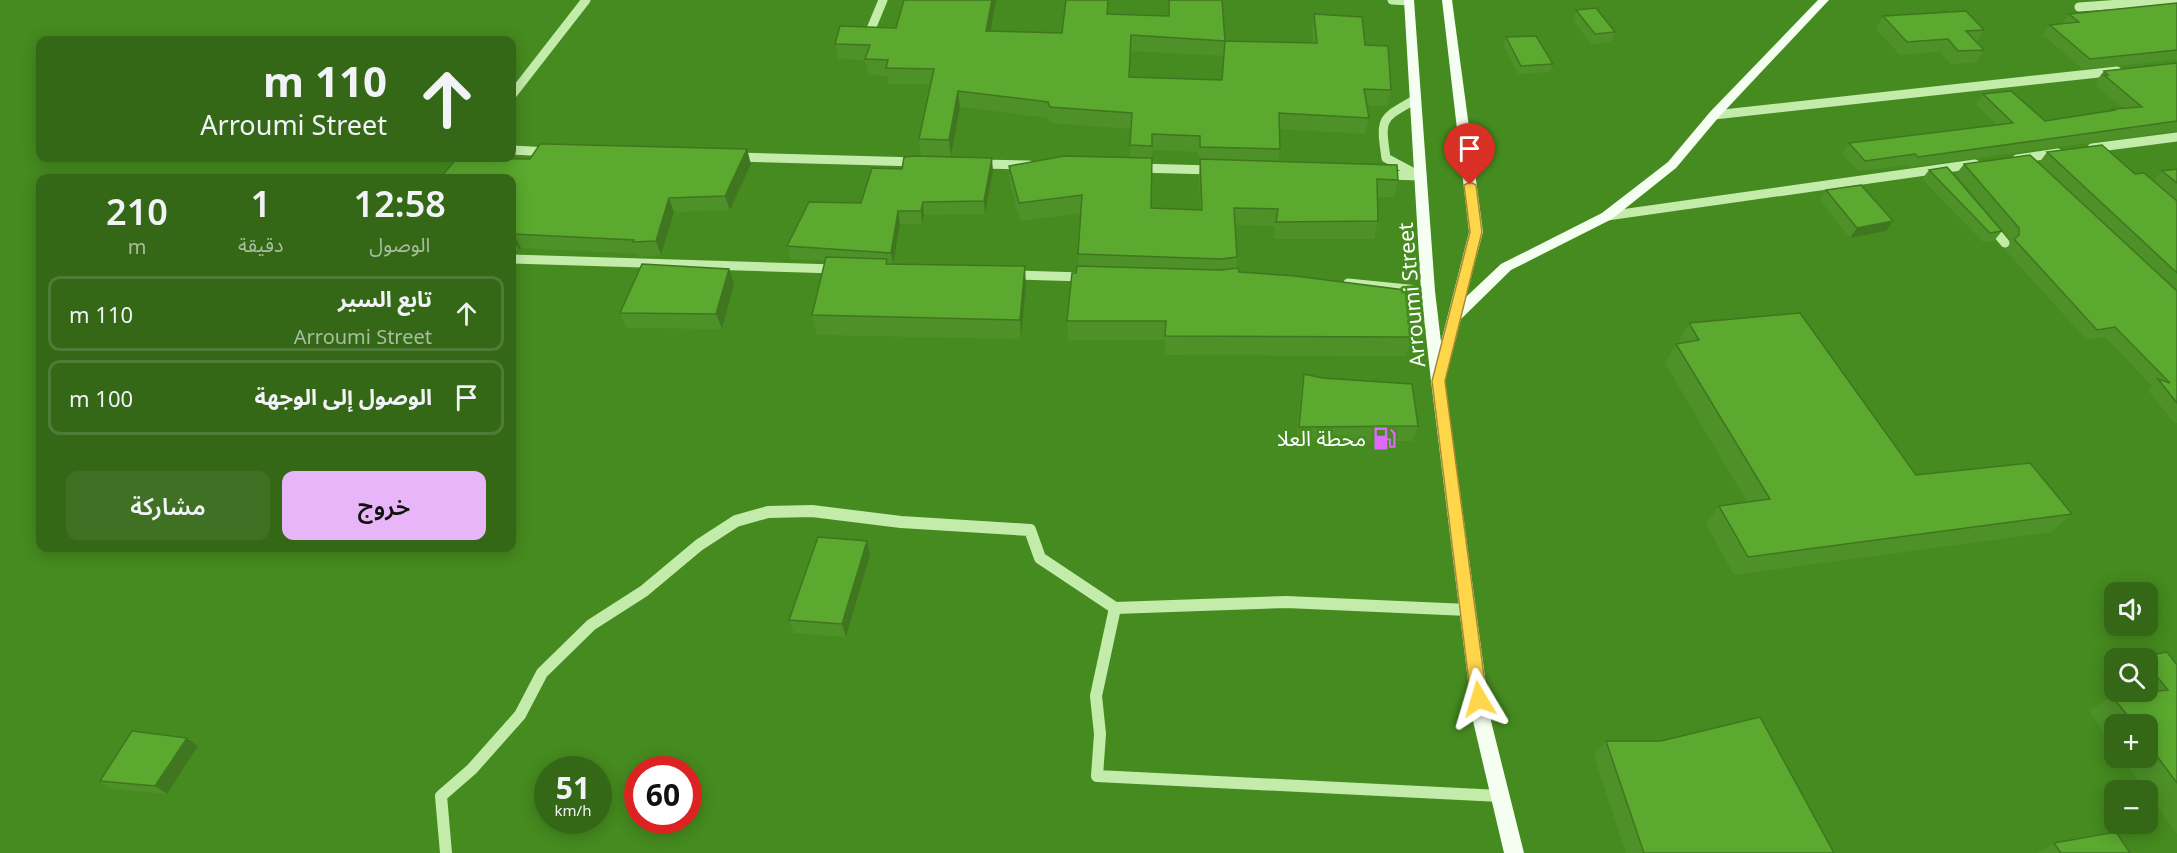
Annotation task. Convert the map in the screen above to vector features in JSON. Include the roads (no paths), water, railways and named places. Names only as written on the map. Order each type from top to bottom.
[{"type":"main road","name":"Arroumi Street","points":[[1409,0],[1428,291],[1438,381]]},
{"type":"main road","name":"Arroumi Street","points":[[1438,381],[1476,232],[1447,0]]},
{"type":"main road","points":[[1454,317],[1506,267],[1607,216],[1672,165],[1714,115],[1824,0]]},
{"type":"main road","points":[[1438,381],[1482,721],[1514,853]]},
{"type":"street","points":[[516,91],[586,0]]},
{"type":"street","points":[[871,29],[883,0]]},
{"type":"street","points":[[1392,0],[1409,0]]},
{"type":"street","points":[[2079,7],[2177,0]]},
{"type":"street","points":[[1714,115],[2130,70]]},
{"type":"street","points":[[1416,99],[1384,118],[1381,125],[1386,158],[1422,176]]},
{"type":"street","points":[[2080,149],[2175,139]]},
{"type":"street","points":[[2103,146],[2111,153]]},
{"type":"street","points":[[516,150],[559,152]]},
{"type":"street","points":[[2001,161],[2069,151]]},
{"type":"street","points":[[730,157],[933,162]]},
{"type":"street","points":[[2024,158],[2033,166]]},
{"type":"street","points":[[1607,216],[1989,162]]},
{"type":"street","points":[[969,163],[1040,165]]},
{"type":"street","points":[[1124,168],[1219,171]]},
{"type":"street","points":[[1943,169],[1950,177]]},
{"type":"street","points":[[1374,175],[1422,176]]},
{"type":"street","points":[[1984,219],[2005,243]]},
{"type":"street","points":[[516,259],[841,269]]},
{"type":"street","points":[[1007,274],[1089,278]]},
{"type":"street","points":[[1336,282],[1428,291]]},
{"type":"street","points":[[446,853],[441,796],[472,769],[520,715],[542,673],[591,625],[644,591],[699,545],[736,521],[768,512],[812,512],[901,522],[1030,530],[1040,558],[1115,608],[1286,602],[1468,610]]},
{"type":"street","points":[[1115,608],[1096,696],[1100,734],[1098,776],[1500,796]]},
{"type":"place","name":"محطة العلا","points":[[1384,438]]}]
